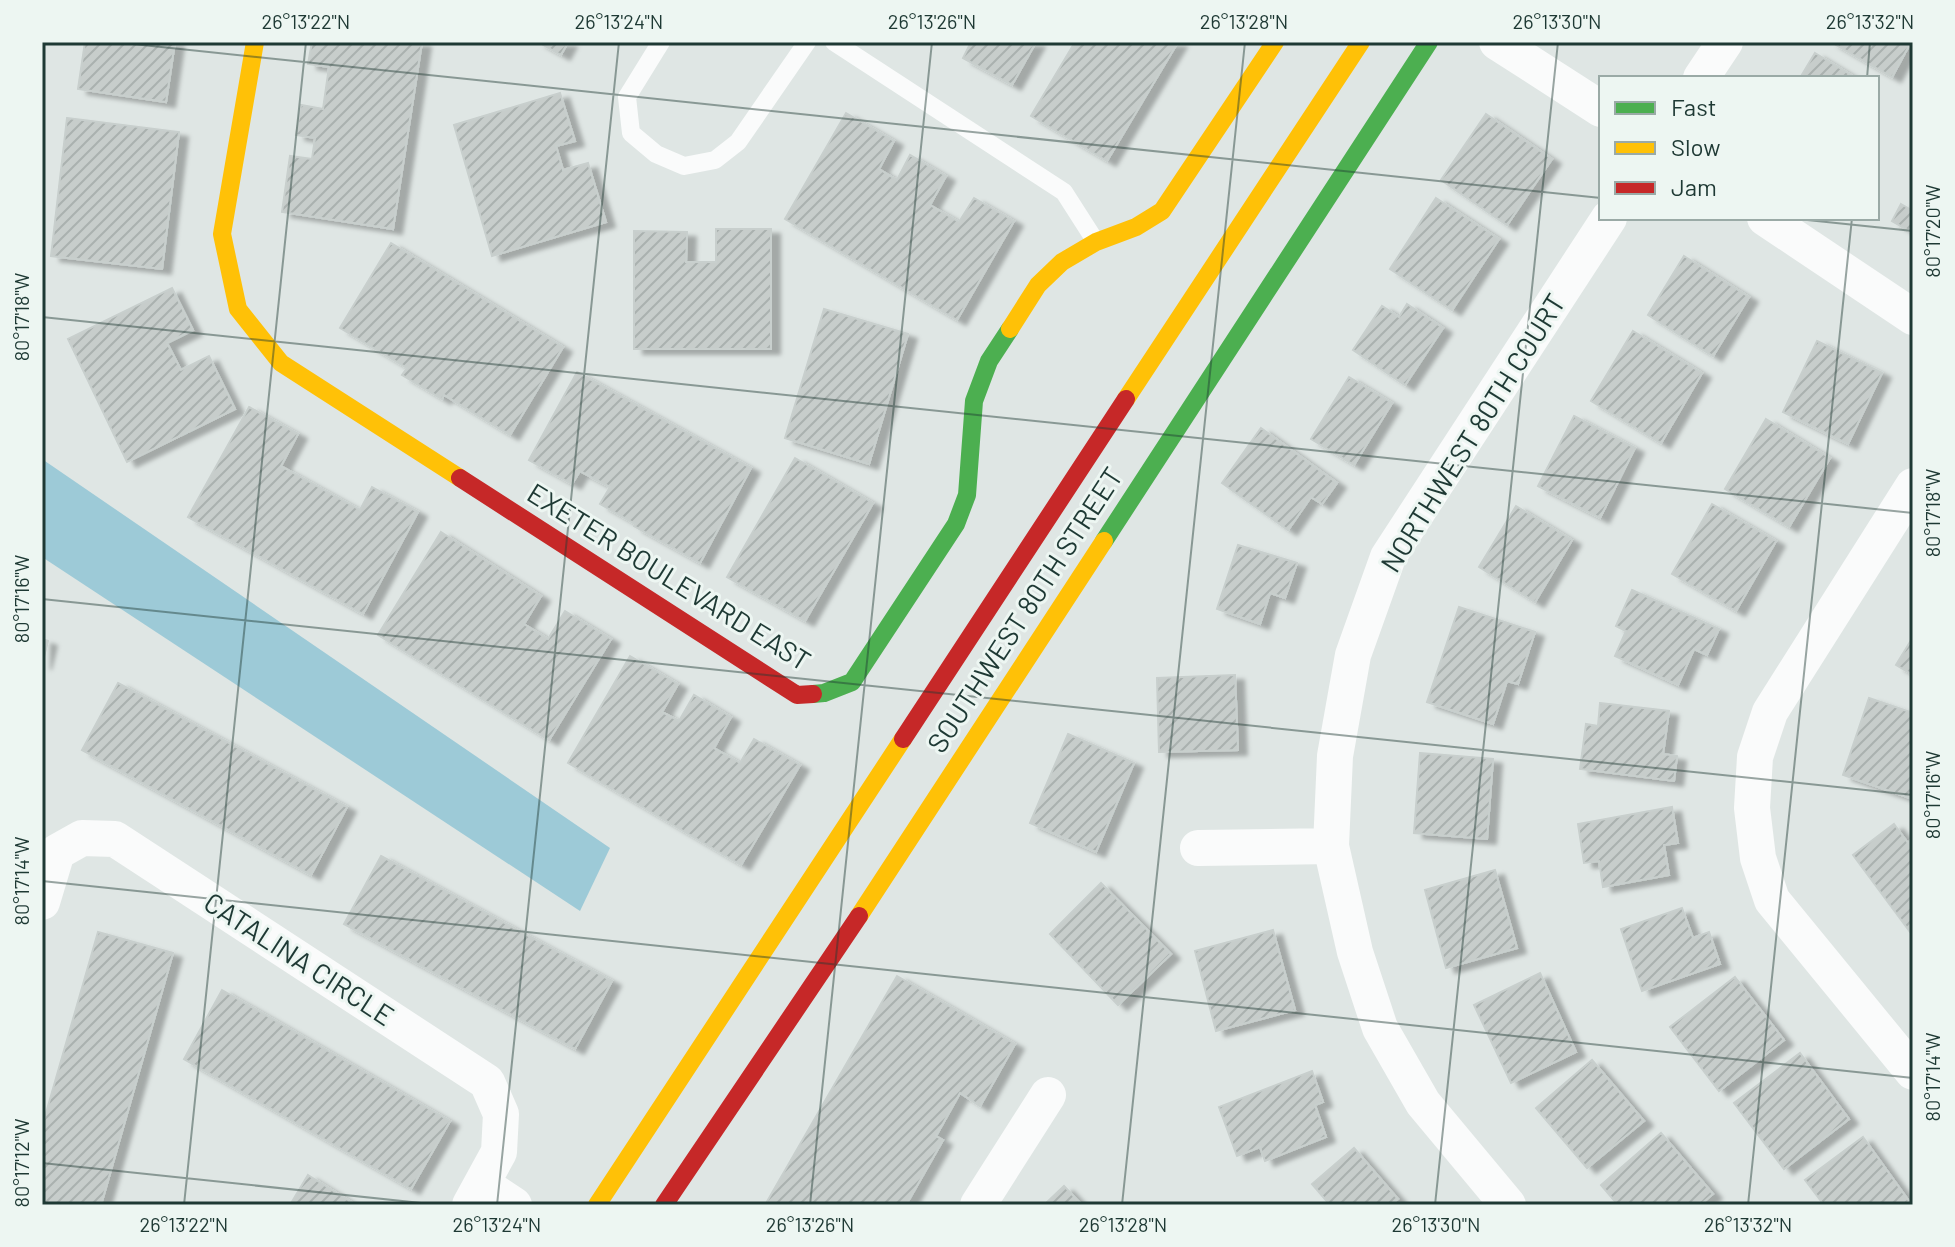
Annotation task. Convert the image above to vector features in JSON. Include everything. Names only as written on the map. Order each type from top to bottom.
[{"type":"street","name":"EXETER BOULEVARD EAST","points":[[255,42],[222,234],[238,309],[281,363],[797,695],[824,693],[852,682],[956,524],[967,495],[974,401],[989,361],[1038,285],[1062,262],[1096,242],[1136,227],[1162,211],[1275,42]]},
{"type":"street","name":"SOUTHWEST 80TH STREET","points":[[597,1205],[1361,42]]},
{"type":"street","name":"SOUTHWEST 80TH STREET","points":[[664,1205],[880,884],[1429,42]]},
{"type":"street","points":[[1497,42],[1599,108]]},
{"type":"street","points":[[1702,76],[1725,42]]},
{"type":"street","name":"NORTHWEST 80TH COURT","points":[[1508,1205],[1423,1103],[1380,1028],[1355,952],[1331,846],[1335,756],[1353,655],[1388,557],[1608,220]]},
{"type":"street","points":[[1768,220],[1913,317]]},
{"type":"street","points":[[1910,1062],[1772,900],[1758,858],[1752,808],[1755,757],[1770,712],[1913,486]]},
{"type":"street","name":"CATALINA CIRCLE","points":[[42,902],[57,852],[82,838],[115,839],[487,1082],[501,1114],[499,1152],[476,1194],[514,1205]]},
{"type":"street","points":[[1198,848],[1331,846]]},
{"type":"street","points":[[978,1205],[1048,1095]]},
{"type":"lane","points":[[661,42],[627,97],[631,133],[656,154],[684,166],[715,160],[738,142],[807,42]]},
{"type":"lane","points":[[834,42],[1064,192],[1096,242]]},
{"type":"water","points":[[42,459],[610,848],[580,911],[42,557]]},
{"type":"building","points":[[85,42],[175,42],[166,102],[78,89]]},
{"type":"building","points":[[312,42],[422,42],[393,229],[282,212],[290,156],[312,159],[315,138],[296,135],[301,105],[323,109],[329,67],[308,64]]},
{"type":"building","points":[[538,42],[568,42],[561,55]]},
{"type":"building","points":[[971,42],[1036,42],[1012,85],[963,58]]},
{"type":"building","points":[[1075,42],[1178,42],[1107,161],[1031,116]]},
{"type":"building","points":[[1831,42],[1911,42],[1892,77]]},
{"type":"building","points":[[1815,53],[1853,76],[1801,76]]},
{"type":"building","points":[[560,93],[575,141],[556,146],[563,170],[588,163],[606,222],[492,256],[454,125]]},
{"type":"building","points":[[846,113],[894,141],[879,169],[897,180],[910,155],[946,176],[930,205],[959,222],[974,198],[1014,221],[957,320],[785,219]]},
{"type":"building","points":[[1486,114],[1552,159],[1507,225],[1441,180]]},
{"type":"building","points":[[67,118],[179,132],[162,269],[51,256]]},
{"type":"building","points":[[1436,198],[1499,239],[1452,310],[1390,269]]},
{"type":"building","points":[[1901,204],[1913,211],[1913,233],[1892,221]]},
{"type":"building","points":[[716,229],[771,229],[771,349],[634,349],[634,231],[687,232],[686,262],[716,262]]},
{"type":"building","points":[[391,243],[563,347],[510,435],[444,395],[442,399],[402,375],[407,368],[340,328]]},
{"type":"building","points":[[1684,256],[1749,297],[1713,356],[1648,315]]},
{"type":"building","points":[[172,288],[193,330],[167,343],[181,370],[209,356],[235,409],[127,462],[68,339]]},
{"type":"building","points":[[1407,304],[1443,328],[1405,385],[1353,350],[1382,306],[1399,317]]},
{"type":"building","points":[[824,309],[908,334],[869,464],[785,438]]},
{"type":"building","points":[[1633,331],[1702,373],[1661,443],[1591,401]]},
{"type":"building","points":[[1817,341],[1882,373],[1848,444],[1783,412]]},
{"type":"building","points":[[577,372],[751,468],[700,563],[600,504],[610,487],[580,471],[572,484],[529,460]]},
{"type":"building","points":[[1349,377],[1392,403],[1354,465],[1311,439]]},
{"type":"building","points":[[249,407],[298,434],[281,466],[360,510],[372,487],[418,512],[363,614],[188,517]]},
{"type":"building","points":[[1574,416],[1635,448],[1600,518],[1538,486]]},
{"type":"building","points":[[1766,419],[1830,458],[1789,527],[1725,489]]},
{"type":"building","points":[[1261,428],[1337,483],[1322,504],[1311,497],[1288,530],[1222,483]]},
{"type":"building","points":[[795,458],[873,503],[805,621],[727,577]]},
{"type":"building","points":[[1712,504],[1776,541],[1736,611],[1672,574]]},
{"type":"building","points":[[1516,506],[1572,540],[1535,602],[1479,567]]},
{"type":"building","points":[[441,532],[541,596],[524,624],[548,639],[565,611],[611,639],[549,740],[378,635]]},
{"type":"building","points":[[1238,545],[1297,563],[1285,598],[1270,593],[1260,624],[1217,609]]},
{"type":"building","points":[[1632,590],[1719,629],[1707,655],[1694,649],[1678,685],[1615,656],[1626,631],[1616,626]]},
{"type":"building","points":[[1459,607],[1535,632],[1518,684],[1507,681],[1493,724],[1427,702]]},
{"type":"building","points":[[1913,637],[1913,675],[1896,665]]},
{"type":"building","points":[[42,639],[48,641],[42,665]]},
{"type":"building","points":[[630,656],[678,684],[662,712],[679,721],[694,695],[731,717],[714,748],[740,763],[754,739],[800,765],[741,865],[568,763]]},
{"type":"building","points":[[1235,675],[1238,750],[1159,752],[1157,678]]},
{"type":"building","points":[[118,683],[347,807],[311,875],[82,750]]},
{"type":"building","points":[[1869,698],[1913,713],[1913,799],[1843,775]]},
{"type":"building","points":[[1600,703],[1669,711],[1663,754],[1677,756],[1674,781],[1580,769],[1586,724],[1598,726]]},
{"type":"building","points":[[1068,734],[1134,763],[1096,852],[1030,823]]},
{"type":"building","points":[[1420,753],[1493,759],[1487,839],[1414,833]]},
{"type":"building","points":[[1672,807],[1678,843],[1664,845],[1669,875],[1603,887],[1599,861],[1584,863],[1578,824]]},
{"type":"building","points":[[1894,824],[1908,843],[1913,838],[1913,936],[1853,855]]},
{"type":"building","points":[[381,856],[612,981],[575,1049],[344,924]]},
{"type":"building","points":[[1495,870],[1517,948],[1446,968],[1425,890]]},
{"type":"building","points":[[1101,883],[1171,954],[1118,1005],[1050,934]]},
{"type":"building","points":[[1682,908],[1693,938],[1709,932],[1720,964],[1642,991],[1621,929]]},
{"type":"building","points":[[1273,930],[1295,1010],[1216,1031],[1195,951]]},
{"type":"building","points":[[98,932],[173,953],[101,1205],[42,1205],[42,1127]]},
{"type":"building","points":[[1540,973],[1576,1052],[1511,1083],[1474,1005]]},
{"type":"building","points":[[897,976],[1015,1044],[980,1106],[960,1093],[936,1136],[943,1140],[906,1205],[765,1205]]},
{"type":"building","points":[[1735,977],[1784,1040],[1719,1091],[1670,1027]]},
{"type":"building","points":[[222,990],[450,1121],[411,1189],[184,1059]]},
{"type":"building","points":[[1800,1053],[1849,1119],[1784,1169],[1734,1103]]},
{"type":"building","points":[[1592,1060],[1644,1121],[1587,1168],[1536,1108]]},
{"type":"building","points":[[1312,1071],[1323,1102],[1315,1105],[1326,1137],[1265,1161],[1260,1147],[1237,1156],[1219,1107]]},
{"type":"building","points":[[1661,1133],[1713,1194],[1700,1205],[1618,1205],[1601,1185]]},
{"type":"building","points":[[1863,1137],[1909,1201],[1904,1205],[1824,1205],[1805,1180]]},
{"type":"building","points":[[1354,1148],[1398,1199],[1391,1205],[1330,1205],[1312,1184]]},
{"type":"building","points":[[308,1175],[356,1205],[290,1205]]},
{"type":"building","points":[[1064,1186],[1082,1205],[1044,1205]]},
{"type":"traffic: fast","points":[[1104,541],[1429,42]]},
{"type":"traffic: fast","points":[[813,694],[852,682],[956,524],[967,495],[974,401],[989,361],[1010,329]]},
{"type":"traffic: slow","points":[[255,42],[222,234],[238,309],[281,363],[460,478]]},
{"type":"traffic: slow","points":[[1010,329],[1038,285],[1062,262],[1096,242],[1136,227],[1162,211],[1275,42]]},
{"type":"traffic: slow","points":[[1126,399],[1361,42]]},
{"type":"traffic: slow","points":[[859,916],[1104,541]]},
{"type":"traffic: slow","points":[[597,1205],[903,739]]},
{"type":"traffic: jam","points":[[903,739],[1126,399]]},
{"type":"traffic: jam","points":[[460,478],[797,695],[813,694]]},
{"type":"traffic: jam","points":[[664,1205],[859,916]]}]
